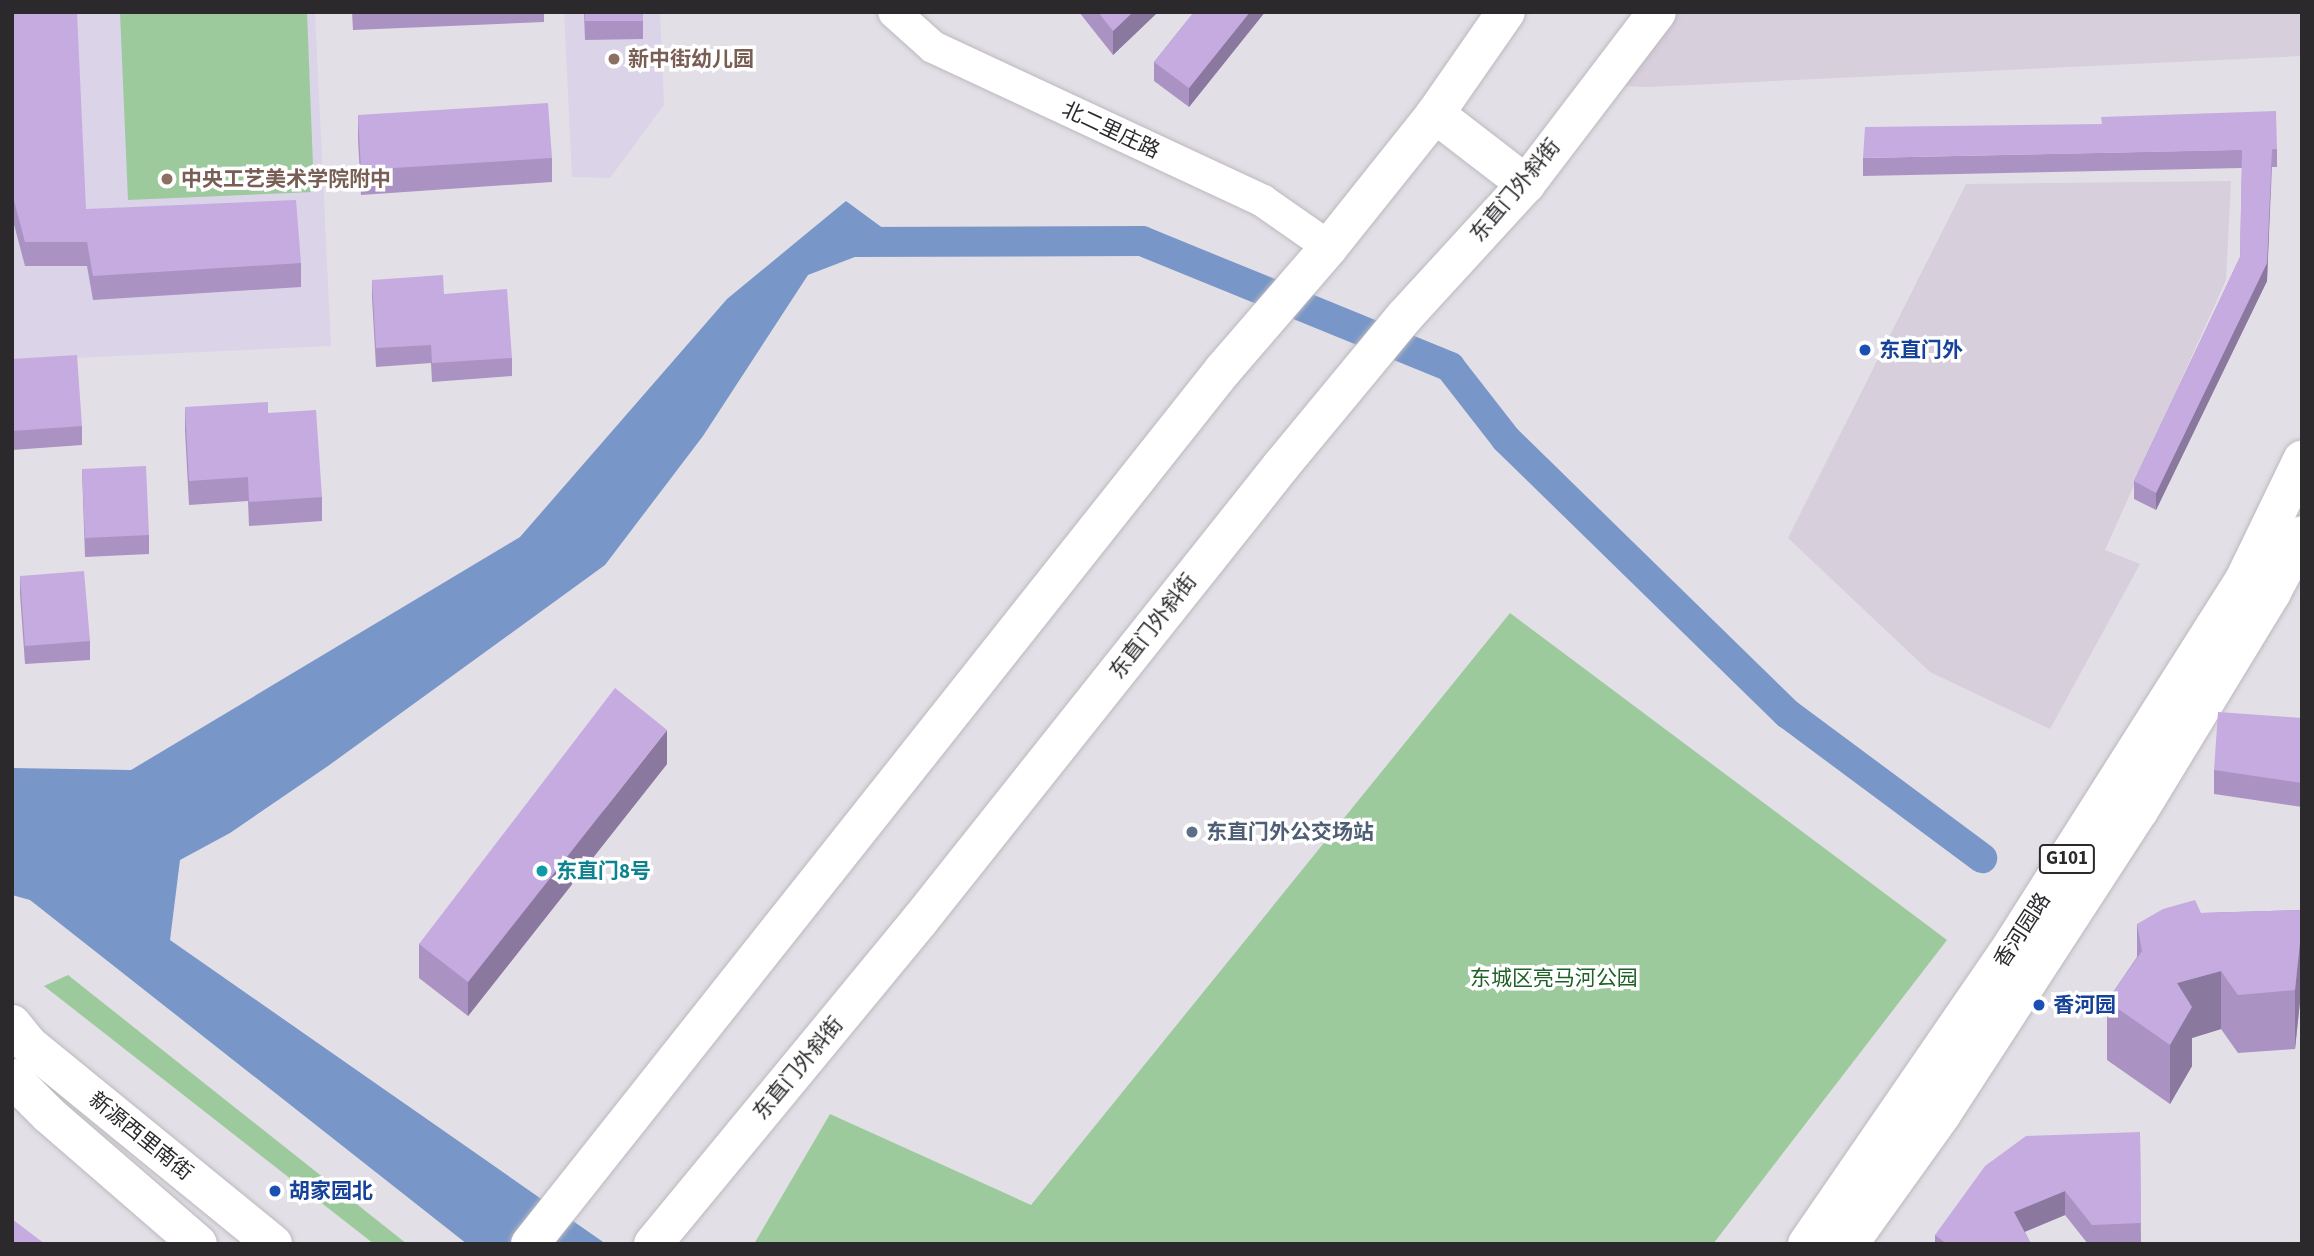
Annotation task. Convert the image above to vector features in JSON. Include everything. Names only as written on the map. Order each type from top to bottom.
[{"type":"main road","points":[[530,1244],[1223,370],[1329,247],[1435,114],[1506,12]]},
{"type":"main road","name":"东直门外斜街","points":[[653,1244],[920,920],[1406,315],[1526,184],[1657,12]]},
{"type":"main road","points":[[1435,114],[1526,184]]},
{"type":"main road","name":"香河园路","points":[[1807,1244],[2013,944],[2243,582],[2302,460]]},
{"type":"main road","name":"香河园路","points":[[1849,1244],[1942,1114],[2101,870],[2272,592],[2302,535]]},
{"type":"main road","name":"新源西里南街","points":[[12,1024],[29,1045],[273,1244]]},
{"type":"main road","name":"新源西里南街","points":[[12,1079],[49,1115],[198,1244]]},
{"type":"street","name":"北二里庄路","points":[[894,12],[933,47],[1263,201],[1329,247]]},
{"type":"shaded area","name":"中央工艺美术学院附中","points":[[12,12],[315,12],[331,346],[12,361]]},
{"type":"shaded area","name":"新中街幼儿园","points":[[564,12],[660,12],[664,105],[610,178],[572,177]]},
{"type":"shaded area","points":[[1657,12],[2302,12],[2302,56],[1648,87],[1599,85]]},
{"type":"shaded area","points":[[2231,181],[2226,280],[2105,550],[2140,564],[2050,729],[1930,672],[1788,538],[1966,184]]},
{"type":"green space","points":[[120,12],[307,12],[314,192],[128,200]]},
{"type":"green space","name":"东城区亮马河公园","points":[[1510,613],[1947,940],[1713,1244],[754,1244],[830,1114],[1031,1205]]},
{"type":"green space","points":[[68,975],[407,1244],[374,1244],[44,986]]},
{"type":"water","points":[[846,201],[899,240],[808,275],[703,436],[605,565],[328,766],[230,833],[180,860],[170,940],[606,1244],[467,1244],[30,900],[12,895],[12,768],[131,770],[520,537],[727,299]]},
{"type":"building","points":[[12,12],[77,12],[86,209],[296,200],[301,263],[93,276],[87,242],[25,242],[12,193]]},
{"type":"building","points":[[585,12],[643,12],[643,21],[585,21]]},
{"type":"building","points":[[1098,12],[1133,12],[1113,31]]},
{"type":"building","points":[[1194,12],[1250,12],[1189,88],[1154,62]]},
{"type":"building","points":[[548,103],[552,158],[361,170],[358,115]]},
{"type":"building","points":[[2276,111],[2277,149],[2272,149],[2267,263],[2156,493],[2134,481],[2240,257],[2242,150],[1863,158],[1865,127],[2102,124],[2101,117]]},
{"type":"building","points":[[443,275],[444,294],[507,289],[512,358],[432,363],[431,345],[376,348],[372,280]]},
{"type":"building","points":[[77,355],[82,426],[12,431],[12,359]]},
{"type":"building","points":[[268,402],[268,413],[316,410],[322,497],[249,502],[248,477],[189,481],[185,407]]},
{"type":"building","points":[[146,466],[149,535],[85,538],[82,469]]},
{"type":"building","points":[[84,571],[90,641],[25,646],[20,576]]},
{"type":"building","name":"东直门8号","points":[[615,688],[667,730],[468,982],[419,944]]},
{"type":"building","points":[[2218,712],[2302,718],[2302,783],[2214,770]]},
{"type":"building","points":[[2195,900],[2201,913],[2302,910],[2295,990],[2238,995],[2221,971],[2177,983],[2192,1007],[2170,1045],[2107,1001],[2142,951],[2137,924],[2163,909]]},
{"type":"building","points":[[2140,1132],[2141,1223],[2092,1225],[2065,1191],[2014,1212],[2031,1244],[1947,1244],[1935,1235],[1985,1166],[2026,1136]]},
{"type":"building","points":[[12,1219],[45,1244],[12,1244]]},
{"type":"waterway","points":[[854,242],[1142,241],[1450,367],[1506,439],[1788,714],[1982,858]]},
{"type":"place","name":"新中街幼儿园","points":[[614,59]]},
{"type":"place","name":"中央工艺美术学院附中","points":[[167,179]]},
{"type":"place","name":"东直门外","points":[[1865,350]]},
{"type":"place","name":"东直门外公交场站","points":[[1192,832]]},
{"type":"place","name":"东直门8号","points":[[542,871]]},
{"type":"place","name":"香河园","points":[[2039,1005]]},
{"type":"place","name":"胡家园北","points":[[275,1191]]}]
